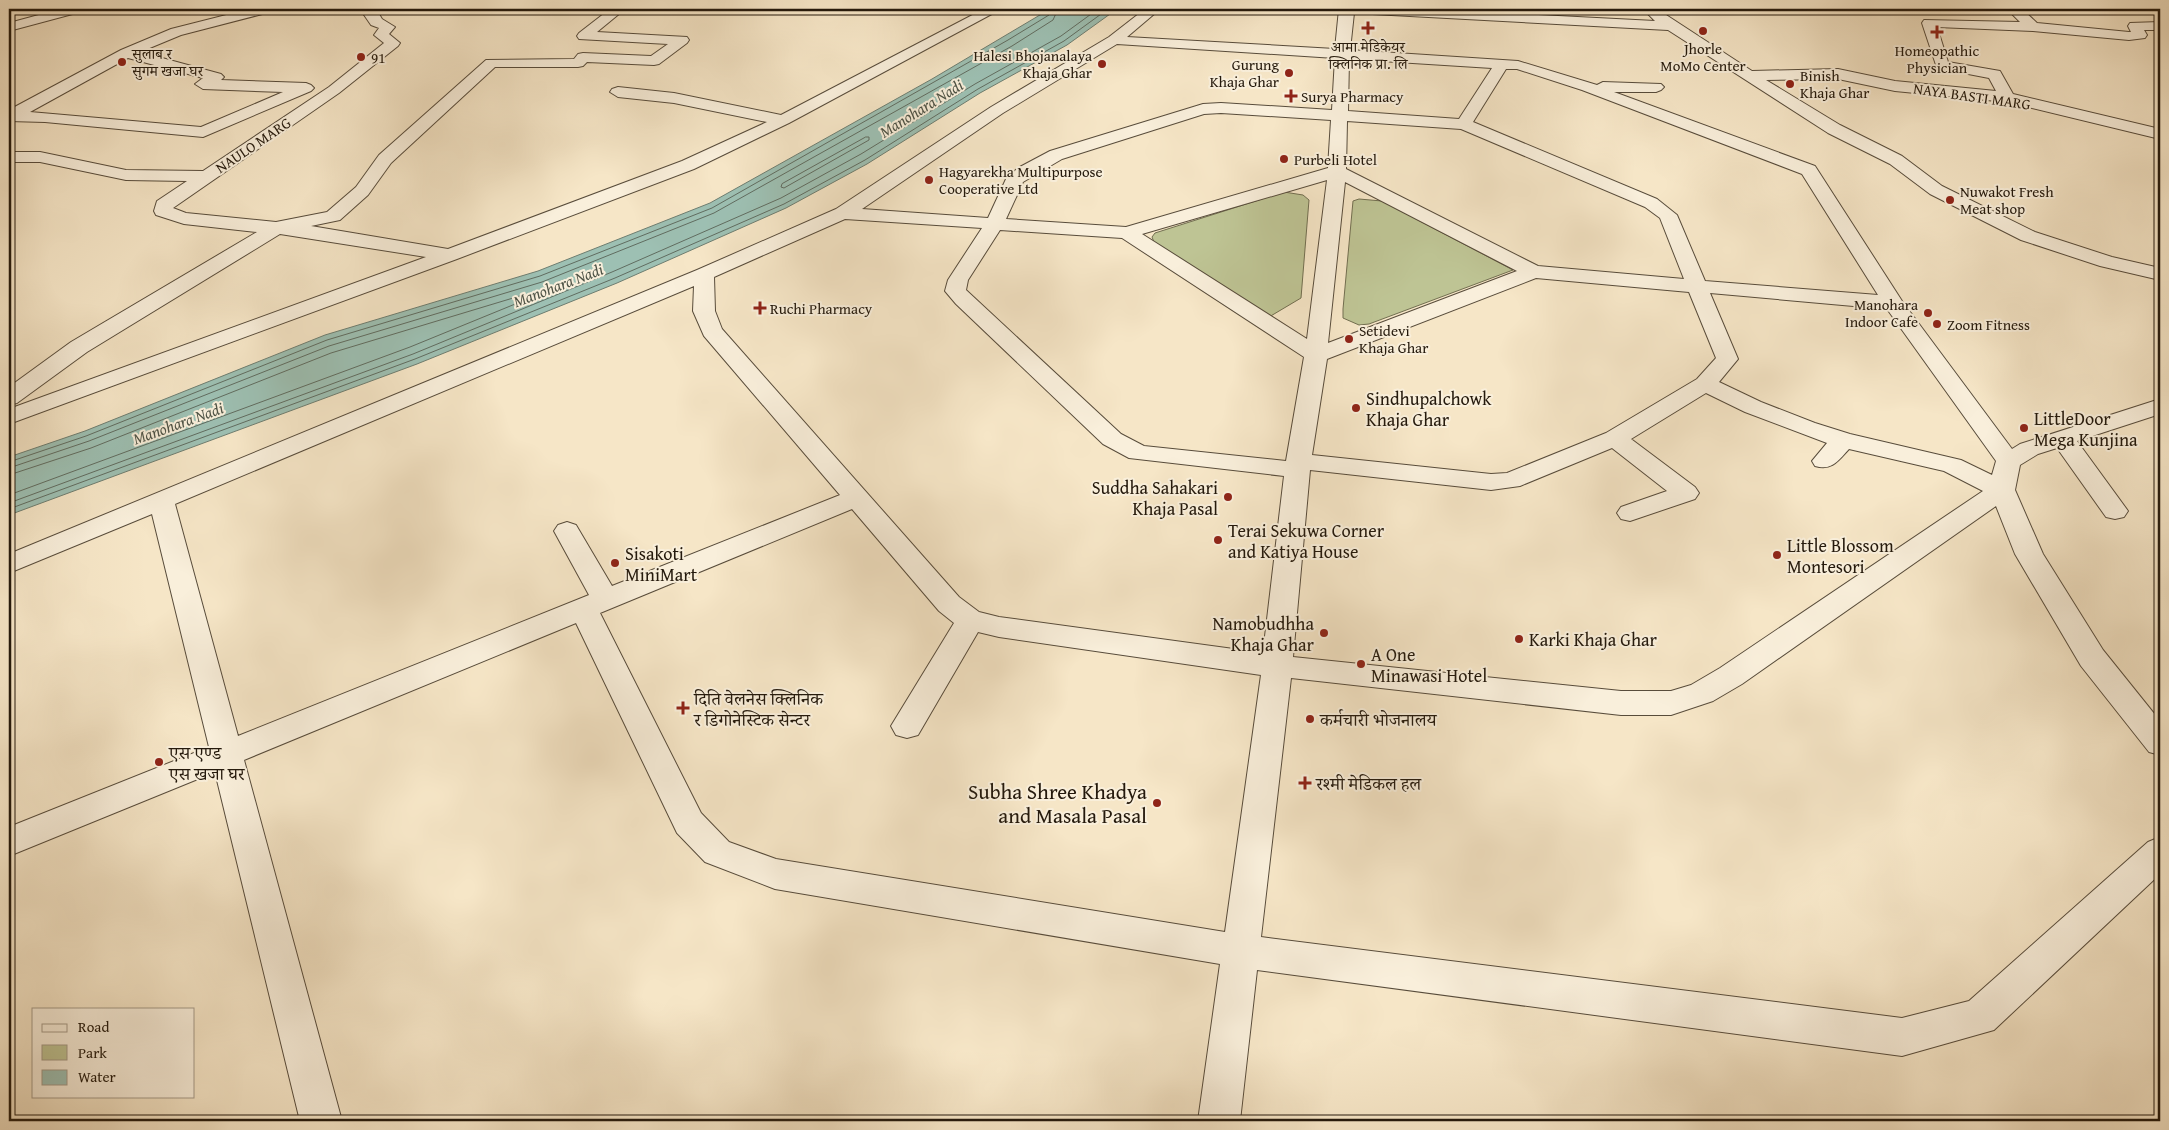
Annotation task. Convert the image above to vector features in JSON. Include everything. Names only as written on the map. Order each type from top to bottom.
[{"type":"street","points":[[9,28],[75,9]]},
{"type":"street","points":[[178,36],[202,17],[232,9]]},
{"type":"street","points":[[9,117],[126,53],[265,9]]},
{"type":"street","name":"NAULO MARG","points":[[277,228],[184,218],[163,211],[164,205],[334,90],[393,43],[380,35],[388,27],[376,22],[370,10],[367,9]]},
{"type":"street","points":[[9,398],[79,347],[277,228],[333,216],[362,191],[386,159],[491,64],[578,63],[583,56],[654,61],[682,40],[584,36],[593,26],[618,9]]},
{"type":"street","points":[[9,417],[450,255],[688,165],[783,120],[994,9]]},
{"type":"street","points":[[9,564],[704,274],[843,213],[997,110],[1114,40],[1153,9]]},
{"type":"street","points":[[1219,1121],[1277,666],[1298,465],[1316,355],[1338,171],[1338,116],[1347,9],[1500,13],[1671,26]]},
{"type":"street","points":[[1650,9],[1671,26],[1834,129],[1896,160],[1936,190],[2028,236],[2106,262],[2160,274]]},
{"type":"street","points":[[2014,9],[2033,27]]},
{"type":"street","points":[[2007,97],[1995,74],[1942,65],[1929,23],[2033,27],[2129,36],[2140,36],[2135,26],[2160,26]]},
{"type":"street","points":[[1114,40],[1502,64],[1531,68],[1809,170],[1893,303],[2008,461],[2002,490],[2029,554],[2092,658],[2160,743]]},
{"type":"street","points":[[126,53],[216,77],[203,84],[334,90]]},
{"type":"street","points":[[1464,124],[1502,64]]},
{"type":"street","name":"NAYA BASTI MARG","points":[[1752,76],[1838,74],[1894,86],[2007,97],[2160,134]]},
{"type":"street","points":[[1587,87],[1656,87]]},
{"type":"street","points":[[203,132],[306,88]]},
{"type":"street","points":[[618,92],[674,98],[783,120]]},
{"type":"street","points":[[1221,108],[1338,116],[1464,124],[1651,203],[1668,215],[1727,359],[1705,384],[1615,438],[1511,480],[1490,482],[1138,453],[1112,439],[955,291],[958,280],[994,224],[1015,179],[1056,155],[1203,109],[1221,108]]},
{"type":"street","points":[[9,117],[55,118],[267,137]]},
{"type":"street","points":[[9,156],[40,156],[126,175],[207,176]]},
{"type":"street","points":[[843,213],[1127,233],[1338,171],[1534,272],[1698,288],[1893,303]]},
{"type":"street","points":[[277,228],[450,255]]},
{"type":"street","points":[[1127,233],[1316,355]]},
{"type":"street","points":[[1316,355],[1534,272]]},
{"type":"street","points":[[704,274],[704,311],[712,331],[949,604],[970,620],[999,627],[1277,666],[1621,703],[1671,703],[1702,693],[1731,676],[2002,490]]},
{"type":"street","points":[[1705,384],[1753,407],[1843,440],[1952,465],[2002,490]]},
{"type":"street","points":[[2008,461],[2029,449],[2160,406]]},
{"type":"street","points":[[1615,438],[1686,493],[1630,513]]},
{"type":"street","points":[[2062,438],[2116,512]]},
{"type":"street","points":[[1824,461],[1843,440]]},
{"type":"street","points":[[9,842],[857,498]]},
{"type":"street","points":[[161,500],[321,1121]]},
{"type":"street","points":[[567,531],[595,604],[690,823],[717,852],[775,874],[1241,951],[1902,1037],[1980,1017],[2160,852]]},
{"type":"street","points":[[907,726],[970,620]]},
{"type":"green space","points":[[1284,192],[1303,195],[1309,200],[1301,298],[1269,317],[1154,242],[1152,237],[1155,233]]},
{"type":"green space","points":[[1359,199],[1382,201],[1513,270],[1369,324],[1359,325],[1343,318],[1353,201]]},
{"type":"water","name":"Manohara Nadi","points":[[1050,9],[1117,9],[1067,45],[980,93],[867,164],[786,208],[617,283],[417,364],[9,515],[9,457],[85,431],[325,335],[538,271],[710,203],[932,79]]},
{"type":"place","name":"आमा मेडिकेयर क्लिनिक प्रा. लि","points":[[1368,28]]},
{"type":"place","name":"Jhorle MoMo Center","points":[[1703,31]]},
{"type":"place","name":"Homeopathic Physician","points":[[1937,32]]},
{"type":"place","name":"91","points":[[361,57]]},
{"type":"place","name":"सुलाब र सुगम खजा घर","points":[[122,62]]},
{"type":"place","name":"Halesi Bhojanalaya Khaja Ghar","points":[[1102,64]]},
{"type":"place","name":"Gurung Khaja Ghar","points":[[1289,73]]},
{"type":"place","name":"Binish Khaja Ghar","points":[[1790,84]]},
{"type":"place","name":"Surya Pharmacy","points":[[1291,96]]},
{"type":"place","name":"Purbeli Hotel","points":[[1284,159]]},
{"type":"place","name":"Hagyarekha Multipurpose Cooperative Ltd","points":[[929,180]]},
{"type":"place","name":"Nuwakot Fresh Meat shop","points":[[1950,200]]},
{"type":"place","name":"Ruchi Pharmacy","points":[[760,308]]},
{"type":"place","name":"Manohara Indoor Cafe","points":[[1928,313]]},
{"type":"place","name":"Zoom Fitness","points":[[1937,324]]},
{"type":"place","name":"Setidevi Khaja Ghar","points":[[1349,339]]},
{"type":"place","name":"Sindhupalchowk Khaja Ghar","points":[[1356,408]]},
{"type":"place","name":"LittleDoor Mega Kunjina","points":[[2024,428]]},
{"type":"place","name":"Suddha Sahakari Khaja Pasal","points":[[1228,497]]},
{"type":"place","name":"Terai Sekuwa Corner and Katiya House","points":[[1218,540]]},
{"type":"place","name":"Little Blossom Montesori","points":[[1777,555]]},
{"type":"place","name":"Sisakoti MiniMart","points":[[615,563]]},
{"type":"place","name":"Namobudhha Khaja Ghar","points":[[1324,633]]},
{"type":"place","name":"Karki Khaja Ghar","points":[[1519,639]]},
{"type":"place","name":"A One Minawasi Hotel","points":[[1361,664]]},
{"type":"place","name":"दिति वेलनेस क्लिनिक र डिगोनेस्टिक सेन्टर","points":[[683,708]]},
{"type":"place","name":"कर्मचारी भोजनालय","points":[[1310,719]]},
{"type":"place","name":"एस एण्ड एस खजा घर","points":[[159,762]]},
{"type":"place","name":"रश्मी मेडिकल हल","points":[[1305,783]]},
{"type":"place","name":"Subha Shree Khadya and Masala Pasal","points":[[1157,803]]}]
